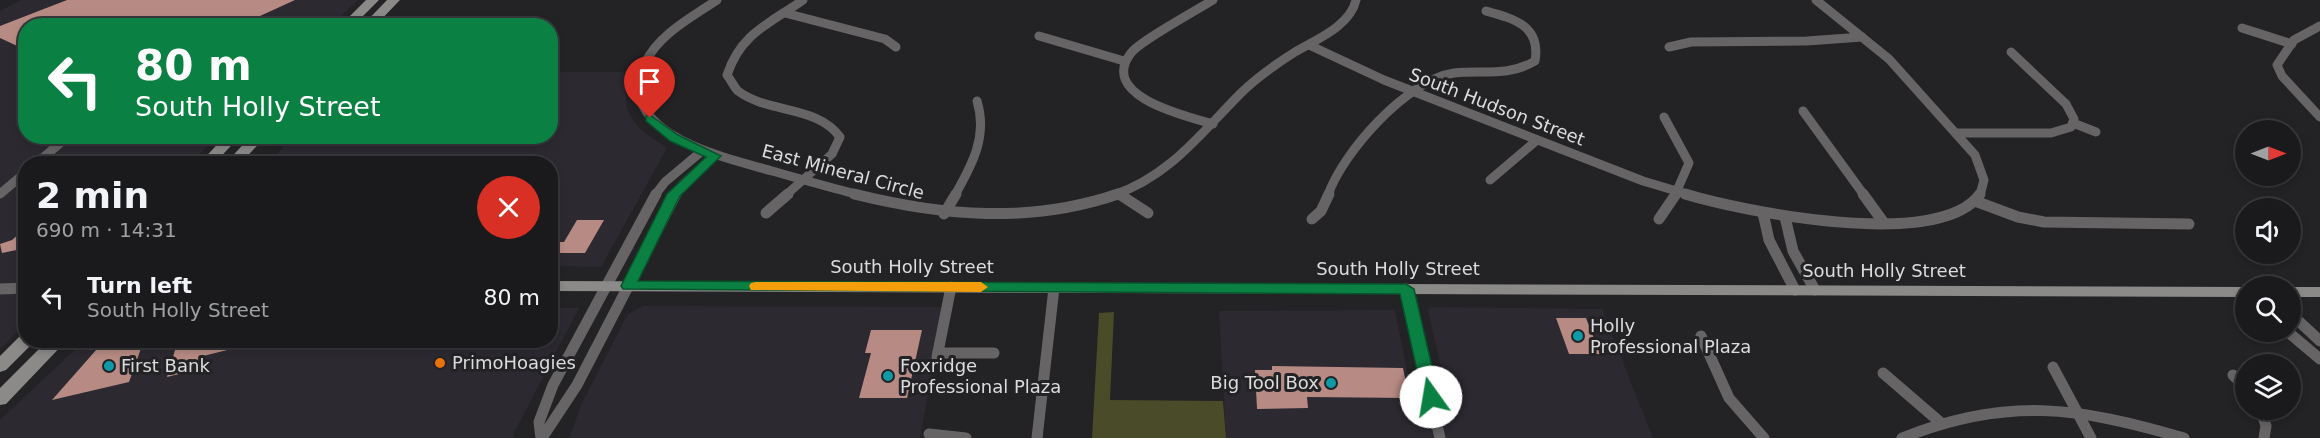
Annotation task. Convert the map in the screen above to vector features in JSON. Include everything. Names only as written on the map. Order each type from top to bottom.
[{"type":"main road","points":[[354,18],[373,0]]},
{"type":"main road","points":[[376,18],[393,0]]},
{"type":"main road","points":[[214,156],[225,144]]},
{"type":"main road","points":[[240,156],[251,144]]},
{"type":"main road","name":"South Holly Street","points":[[558,286],[2235,292]]},
{"type":"main road","points":[[2301,292],[2320,292]]},
{"type":"main road","points":[[0,366],[18,348]]},
{"type":"main road","points":[[0,399],[51,348]]},
{"type":"street","name":"East Mineral Circle","points":[[717,0],[661,42],[646,62],[639,83],[642,102],[650,118],[674,138],[715,156],[905,208],[944,213],[1024,214],[1066,208],[1119,194],[1146,182],[1180,159],[1241,92],[1341,24],[1354,9],[1356,0]]},
{"type":"street","points":[[766,213],[836,149],[840,140],[838,130],[823,119],[758,102],[733,85],[729,76],[731,59],[740,46],[802,0]]},
{"type":"street","points":[[1213,124],[1161,109],[1142,98],[1126,80],[1123,71],[1124,61],[1139,45],[1214,0]]},
{"type":"street","points":[[1816,0],[1898,68],[1975,155],[1983,172],[1983,188],[1976,201],[2018,217],[2044,222],[2189,224]]},
{"type":"street","points":[[1312,219],[1324,208],[1333,183],[1357,143],[1378,121],[1416,92],[1438,77],[1515,72],[1535,61],[1536,37],[1527,27],[1486,11]]},
{"type":"street","points":[[785,13],[885,39],[896,46]]},
{"type":"street","points":[[2320,26],[2306,30],[2292,44],[2280,58],[2278,71],[2320,117]]},
{"type":"street","points":[[2242,28],[2292,44]]},
{"type":"street","points":[[1039,36],[1124,61]]},
{"type":"street","points":[[1669,47],[1691,42],[1807,41],[1862,37]]},
{"type":"street","name":"South Hudson Street","points":[[1309,45],[1416,92],[1677,192],[1763,213],[1785,217],[1884,223],[1943,219],[1961,212],[1976,201]]},
{"type":"street","points":[[1956,133],[2050,133],[2067,129],[2073,123],[2074,118],[2066,104],[2011,52]]},
{"type":"street","points":[[944,213],[983,138],[983,113],[977,101]]},
{"type":"street","points":[[1803,111],[1884,223]]},
{"type":"street","points":[[1659,219],[1677,192],[1689,160],[1667,127],[1664,117]]},
{"type":"street","points":[[2073,123],[2096,132]]},
{"type":"street","points":[[1490,180],[1537,140]]},
{"type":"street","points":[[45,156],[59,144]]},
{"type":"street","points":[[542,438],[539,422],[543,406],[656,192],[680,168],[702,151]]},
{"type":"street","points":[[542,438],[577,385],[674,194],[715,156]]},
{"type":"street","points":[[0,194],[18,179]]},
{"type":"street","points":[[1119,194],[1148,213]]},
{"type":"street","points":[[1763,213],[1769,240],[1795,290]]},
{"type":"street","points":[[1785,217],[1793,251],[1815,290]]},
{"type":"street","points":[[951,287],[937,355],[994,353]]},
{"type":"street","points":[[0,289],[18,288]]},
{"type":"street","points":[[1037,438],[1054,288]]},
{"type":"street","points":[[1406,289],[1440,438]]},
{"type":"street","points":[[2301,323],[2320,341]]},
{"type":"street","points":[[1701,336],[1729,398],[1764,438]]},
{"type":"street","points":[[2300,342],[2320,359]]},
{"type":"street","points":[[2053,367],[2091,438]]},
{"type":"street","points":[[1883,373],[1941,423]]},
{"type":"street","points":[[1902,438],[1970,415],[2001,410],[2036,409],[2123,421],[2184,438]]},
{"type":"street","points":[[2264,420],[2266,426],[2264,438]]},
{"type":"street","points":[[929,434],[966,438]]},
{"type":"shaded area","points":[[21,0],[358,0],[339,18],[18,18],[18,144],[210,144],[198,156],[18,156],[18,331],[0,349],[0,11]]},
{"type":"shaded area","points":[[558,72],[624,72],[627,109],[635,123],[645,133],[667,148],[601,267],[558,266],[558,156],[275,156],[286,144],[558,144]]},
{"type":"shaded area","points":[[643,306],[944,307],[920,438],[569,438],[581,405],[628,314]]},
{"type":"shaded area","points":[[1431,307],[1602,309],[1653,438],[1226,438],[1219,311],[1395,310],[1409,380],[1444,381],[1428,310]]},
{"type":"shaded area","points":[[558,308],[579,308],[514,433],[514,438],[0,438],[0,420],[77,348],[558,348]]},
{"type":"green space","points":[[1114,312],[1110,400],[1223,401],[1226,438],[1092,438],[1099,313]]},
{"type":"building","points":[[67,0],[295,0],[256,18],[21,18]]},
{"type":"building","points":[[18,19],[18,46],[0,38],[0,26]]},
{"type":"building","points":[[577,220],[604,220],[585,253],[558,253],[558,246],[560,242],[564,242]]},
{"type":"building","points":[[18,235],[18,250],[2,253],[0,244],[12,240]]},
{"type":"building","name":"Holly Professional Plaza","points":[[1556,318],[1586,318],[1600,354],[1569,354]]},
{"type":"building","name":"Foxridge Professional Plaza","points":[[871,330],[922,330],[907,398],[859,398],[871,353],[865,353]]},
{"type":"building","name":"First Bank","points":[[141,348],[129,382],[52,400],[97,349]]},
{"type":"building","points":[[176,348],[236,348],[203,356],[199,369],[167,377]]},
{"type":"building","name":"Big Tool Box","points":[[1272,366],[1403,368],[1409,398],[1307,397],[1308,408],[1257,409],[1255,370],[1272,370]]},
{"type":"slow traffic","points":[[756,286],[981,287]]},
{"type":"place","name":"Holly Professional Plaza","points":[[1578,336]]},
{"type":"place","name":"PrimoHoagies","points":[[440,363]]},
{"type":"place","name":"First Bank","points":[[109,366]]},
{"type":"place","name":"Foxridge Professional Plaza","points":[[888,376]]},
{"type":"place","name":"Big Tool Box","points":[[1331,383]]},
{"type":"route","points":[[650,118],[674,138],[715,156],[674,194],[628,286],[1406,289],[1431,397]]}]
